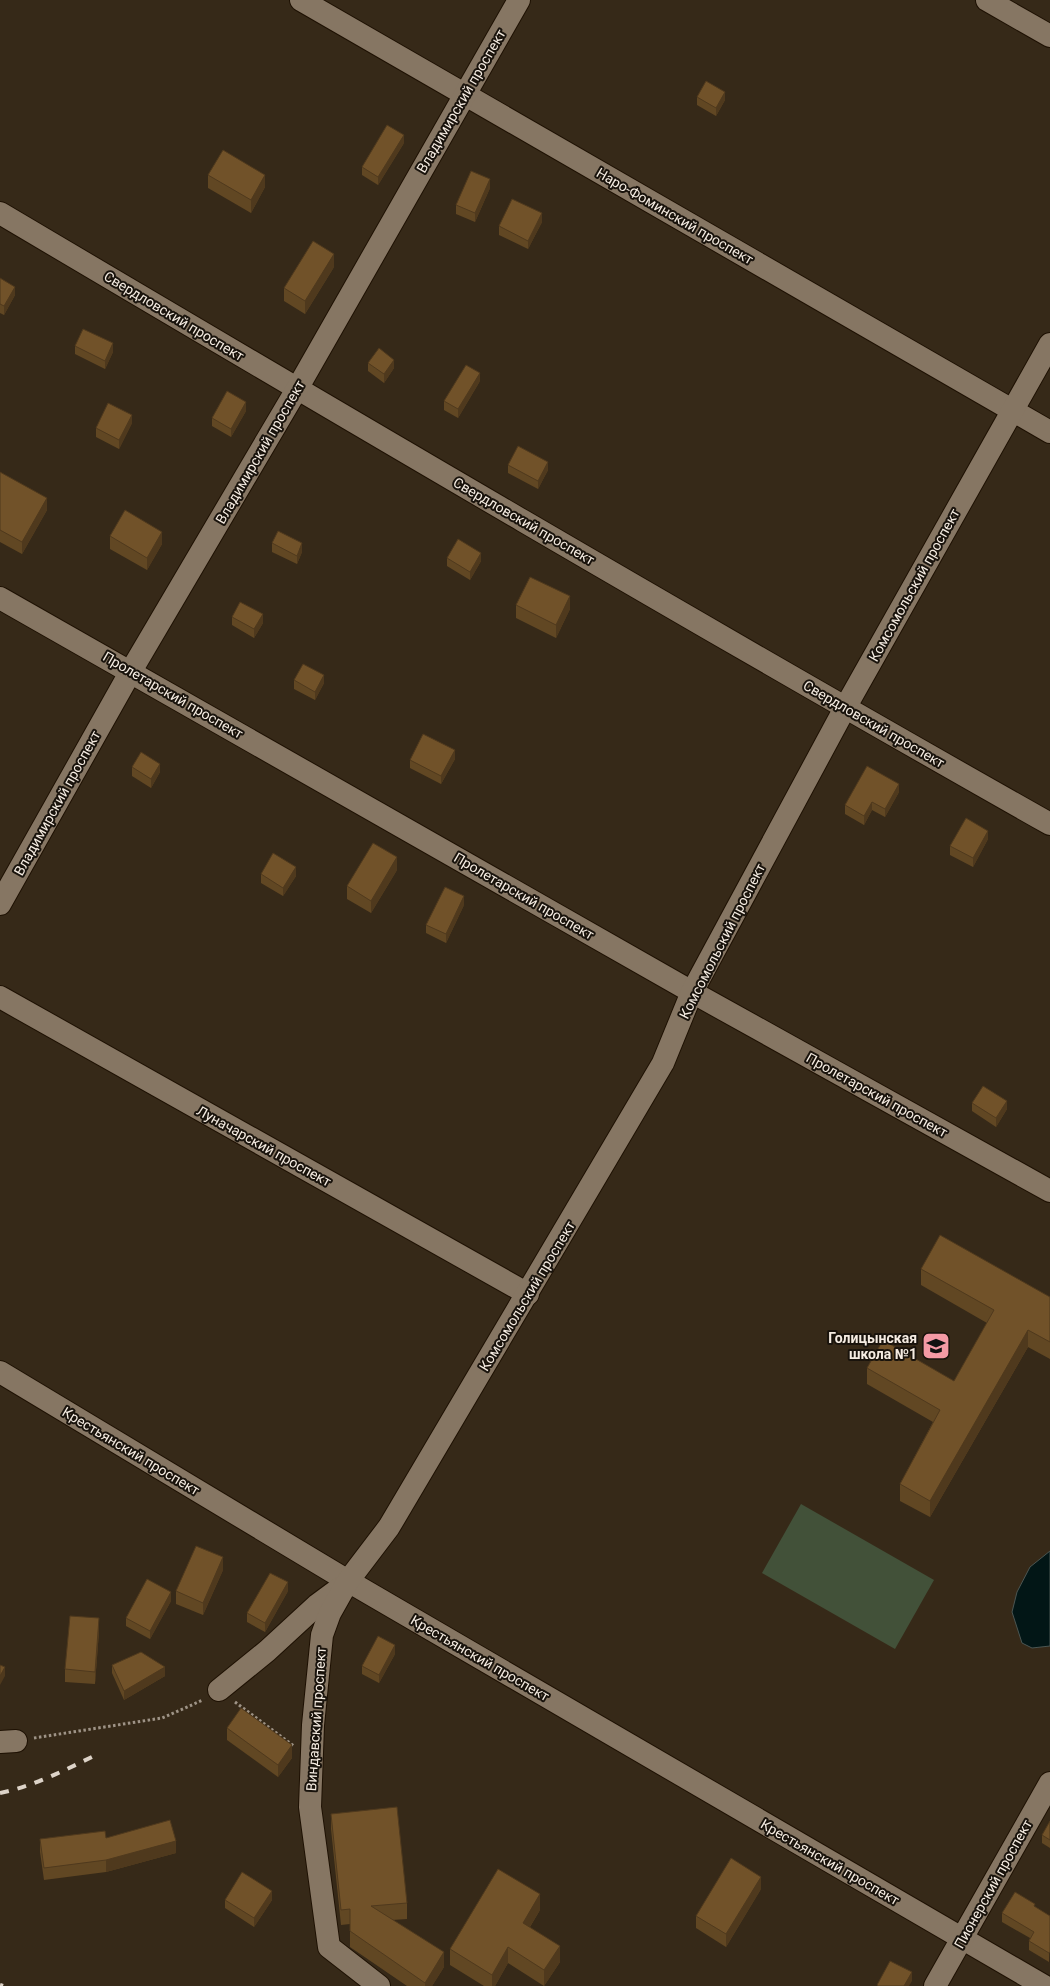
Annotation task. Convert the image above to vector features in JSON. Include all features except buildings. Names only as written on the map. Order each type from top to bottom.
[{"type":"street","name":"Наро-Фоминский проспект","points":[[301,0],[1050,432]]},
{"type":"street","name":"Владимирский проспект","points":[[0,904],[131,671],[297,389],[519,0]]},
{"type":"street","points":[[987,0],[1050,36]]},
{"type":"street","name":"Свердловский проспект","points":[[0,213],[297,389],[845,708],[1050,824]]},
{"type":"street","name":"Комсомольский проспект","points":[[348,1582],[389,1527],[663,1063],[692,992],[845,708],[1050,344]]},
{"type":"street","name":"Пролетарский проспект","points":[[0,598],[692,992],[1050,1191]]},
{"type":"street","name":"Луначарский проспект","points":[[0,997],[528,1294]]},
{"type":"street","name":"Крестьянский проспект","points":[[0,1372],[348,1582],[1044,1986]]},
{"type":"street","points":[[219,1690],[267,1652],[317,1605],[348,1582]]},
{"type":"street","name":"Виндавский проспект","points":[[348,1582],[330,1613],[322,1635],[311,1758],[310,1807],[329,1947],[379,1986]]},
{"type":"street","name":"Пионерский проспект","points":[[935,1986],[1050,1783]]},
{"type":"path","points":[[8,1742],[162,1718],[196,1704],[219,1690],[311,1758]]},
{"type":"green space","points":[[801,1504],[934,1580],[895,1649],[762,1573]]},
{"type":"shaded area","points":[[1050,1551],[1050,1646],[1032,1648],[1022,1643],[1012,1612],[1017,1592],[1030,1567]]},
{"type":"railway","points":[[0,1793],[38,1781],[100,1753]]},
{"type":"place","name":"Голицынская школа №1","points":[[936,1346]]}]
